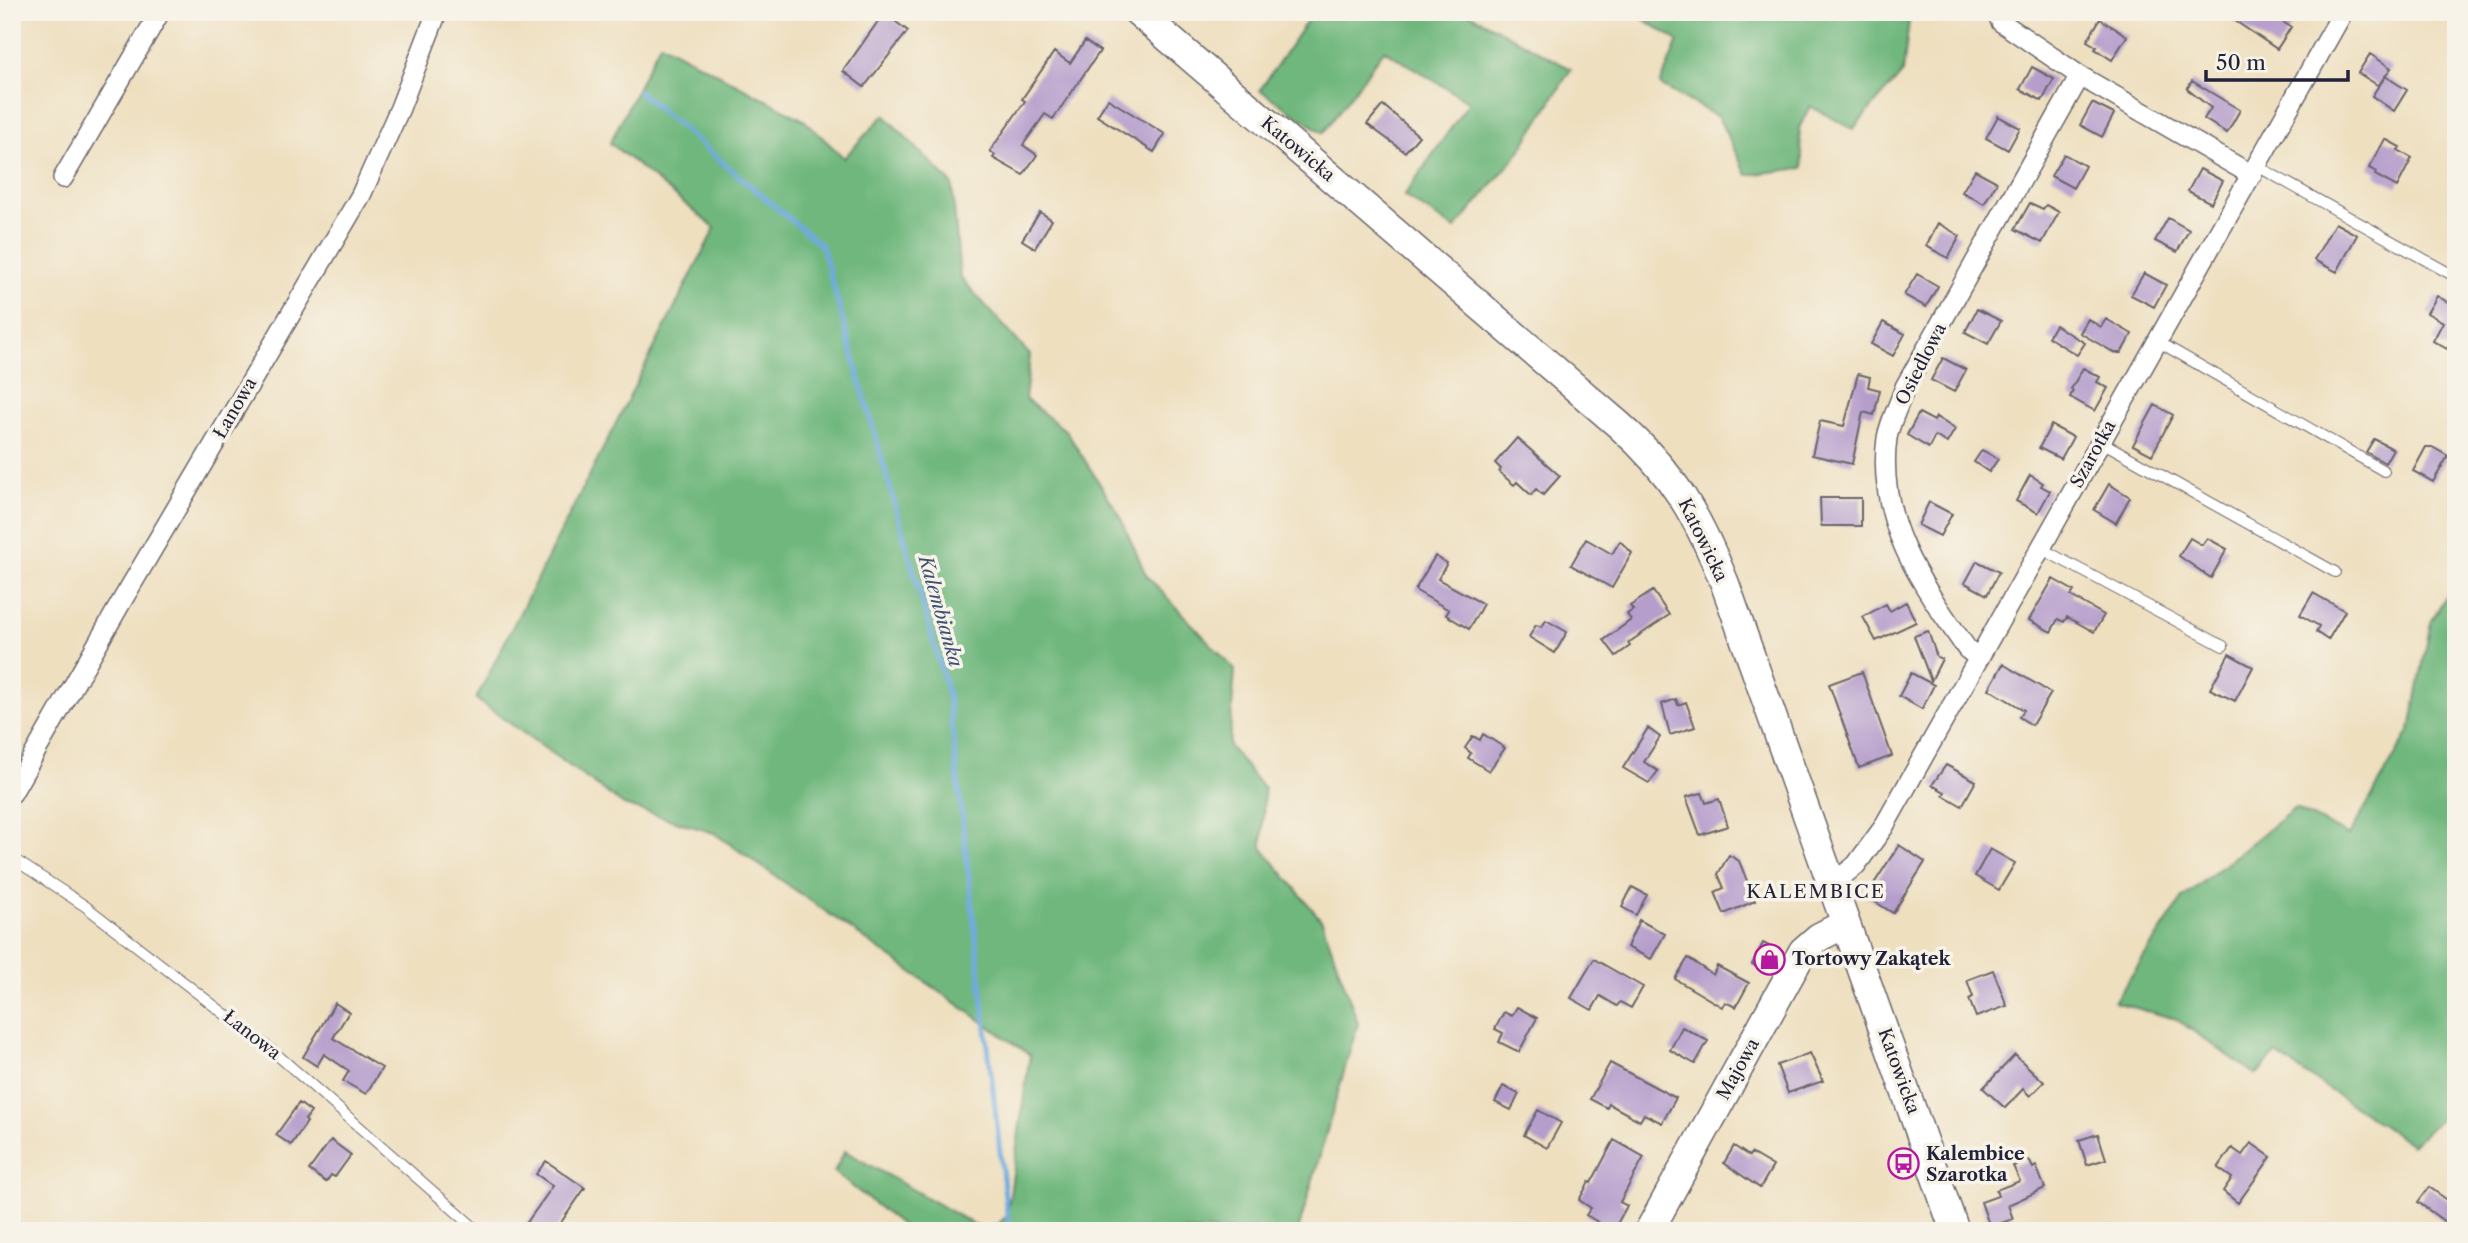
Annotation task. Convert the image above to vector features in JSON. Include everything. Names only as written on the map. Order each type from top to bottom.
[{"type":"main road","name":"Katowicka","points":[[1138,12],[1619,425],[1666,472],[1684,498],[1705,535],[1725,584],[1955,1231]]},
{"type":"main road","name":"Majowa","points":[[1649,1231],[1803,951],[1819,937],[1845,924]]},
{"type":"street","points":[[63,178],[160,12]]},
{"type":"street","name":"Łanowa","points":[[12,793],[361,195],[400,108],[437,12]]},
{"type":"street","points":[[1997,12],[2001,22],[2080,76],[2254,171]]},
{"type":"street","name":"Szarotka","points":[[1831,885],[1856,865],[1883,828],[2343,12]]},
{"type":"street","name":"Osiedlowa","points":[[1979,658],[1967,649],[1914,571],[1894,520],[1887,486],[1887,436],[1905,387],[2080,76]]},
{"type":"lane","points":[[2254,171],[2456,277]]},
{"type":"lane","points":[[2157,341],[2384,471]]},
{"type":"lane","points":[[2100,441],[2335,572]]},
{"type":"lane","points":[[2042,549],[2223,646]]},
{"type":"lane","name":"Łanowa","points":[[12,858],[85,906],[275,1053],[478,1231]]},
{"type":"green space","points":[[1313,12],[1466,12],[1571,69],[1518,154],[1455,229],[1404,196],[1469,102],[1384,50],[1323,133],[1260,90]]},
{"type":"green space","points":[[1632,12],[1910,12],[1903,72],[1853,129],[1810,106],[1799,128],[1803,168],[1747,175],[1718,117],[1660,85],[1678,41]]},
{"type":"green space","points":[[660,43],[804,120],[844,158],[884,115],[952,184],[960,277],[1030,355],[1025,399],[1066,431],[1119,514],[1146,575],[1235,670],[1229,746],[1264,789],[1262,848],[1322,921],[1358,1023],[1298,1231],[990,1231],[1007,1216],[1030,1055],[714,833],[624,805],[476,699],[715,228],[610,143]]},
{"type":"green space","points":[[2448,594],[2456,601],[2456,1104],[2412,1145],[2276,1054],[2256,1075],[2176,1019],[2114,1002],[2183,898],[2295,808],[2349,836],[2410,730],[2431,622]]},
{"type":"green space","points":[[845,1151],[985,1231],[909,1231],[834,1172]]},
{"type":"building","points":[[2222,12],[2287,12],[2281,21],[2291,27],[2277,49]]},
{"type":"building","points":[[884,13],[908,31],[864,87],[843,71]]},
{"type":"building","points":[[2100,19],[2127,36],[2112,60],[2087,41]]},
{"type":"building","points":[[1085,41],[1100,51],[1053,119],[1045,114],[1023,145],[1037,155],[1023,175],[993,158],[995,155],[990,151],[1025,101],[1022,99],[1054,52],[1070,63]]},
{"type":"building","points":[[2370,54],[2391,68],[2379,86],[2358,73]]},
{"type":"building","points":[[2032,67],[2054,79],[2042,101],[2020,89]]},
{"type":"building","points":[[2385,76],[2407,90],[2394,111],[2372,96]]},
{"type":"building","points":[[2192,81],[2240,110],[2227,133],[2204,119],[2211,108],[2187,89]]},
{"type":"building","points":[[1108,99],[1165,134],[1154,152],[1097,116]]},
{"type":"building","points":[[2092,103],[2114,114],[2102,137],[2080,125]]},
{"type":"building","points":[[1383,105],[1419,136],[1405,152],[1367,124]]},
{"type":"building","points":[[1998,116],[2020,128],[2008,150],[1986,138]]},
{"type":"building","points":[[2385,139],[2412,158],[2397,187],[2375,175],[2377,172],[2369,168]]},
{"type":"building","points":[[2064,154],[2085,166],[2073,188],[2051,176]]},
{"type":"building","points":[[2200,169],[2223,181],[2211,203],[2188,191]]},
{"type":"building","points":[[1975,170],[1997,182],[1984,204],[1962,192]]},
{"type":"building","points":[[2030,203],[2043,209],[2046,205],[2059,212],[2042,243],[2015,229]]},
{"type":"building","points":[[1040,212],[1052,220],[1035,248],[1022,240]]},
{"type":"building","points":[[2168,218],[2189,230],[2177,252],[2155,241]]},
{"type":"building","points":[[1938,223],[1960,236],[1948,258],[1926,246]]},
{"type":"building","points":[[2335,223],[2357,235],[2337,272],[2314,260]]},
{"type":"building","points":[[2144,273],[2166,285],[2154,307],[2131,295]]},
{"type":"building","points":[[1917,274],[1938,286],[1926,307],[1904,295]]},
{"type":"building","points":[[2437,296],[2453,305],[2456,298],[2456,334],[2447,349],[2433,341],[2443,322],[2427,313]]},
{"type":"building","points":[[1977,309],[2001,321],[1988,344],[1965,332]]},
{"type":"building","points":[[2088,319],[2101,327],[2106,319],[2132,334],[2121,353],[2115,353],[2080,333]]},
{"type":"building","points":[[1883,322],[1905,334],[1893,356],[1871,344]]},
{"type":"building","points":[[2055,325],[2085,343],[2077,355],[2048,337]]},
{"type":"building","points":[[1943,358],[1966,370],[1954,392],[1931,380]]},
{"type":"building","points":[[2083,368],[2100,377],[2097,382],[2108,388],[2095,411],[2070,397],[2073,391],[2071,389]]},
{"type":"building","points":[[1858,374],[1870,377],[1868,387],[1880,390],[1874,415],[1863,412],[1852,464],[1812,455],[1820,421],[1844,426]]},
{"type":"building","points":[[2155,405],[2173,415],[2152,455],[2133,445]]},
{"type":"building","points":[[1919,413],[1934,421],[1936,417],[1955,429],[1947,443],[1935,436],[1929,448],[1907,435]]},
{"type":"building","points":[[2051,425],[2073,437],[2061,459],[2039,448]]},
{"type":"building","points":[[1517,438],[1560,476],[1543,495],[1536,489],[1531,495],[1517,482],[1514,485],[1499,472],[1501,469],[1495,463]]},
{"type":"building","points":[[2374,439],[2393,449],[2385,463],[2366,452]]},
{"type":"building","points":[[2426,447],[2432,447],[2448,456],[2433,482],[2413,471]]},
{"type":"building","points":[[1982,450],[1998,459],[1989,472],[1974,462]]},
{"type":"building","points":[[2030,475],[2050,491],[2038,513],[2016,501]]},
{"type":"building","points":[[2109,484],[2130,497],[2116,523],[2094,510]]},
{"type":"building","points":[[1820,498],[1861,498],[1861,526],[1821,526]]},
{"type":"building","points":[[1929,502],[1952,514],[1940,536],[1918,525]]},
{"type":"building","points":[[2190,538],[2202,545],[2207,538],[2227,549],[2211,578],[2179,556]]},
{"type":"building","points":[[1586,539],[1612,554],[1620,541],[1632,553],[1612,588],[1571,565]]},
{"type":"building","points":[[1435,556],[1447,563],[1438,579],[1483,604],[1469,629],[1446,615],[1449,610],[1415,590]]},
{"type":"building","points":[[1977,561],[1999,572],[1987,595],[1965,583]]},
{"type":"building","points":[[2053,579],[2074,591],[2071,596],[2104,615],[2094,632],[2067,617],[2064,622],[2058,619],[2051,632],[2029,620]]},
{"type":"building","points":[[1653,591],[1669,615],[1628,643],[1630,646],[1616,656],[1604,640],[1631,620],[1627,614],[1633,610],[1630,606]]},
{"type":"building","points":[[2313,593],[2345,611],[2328,640],[2316,632],[2319,626],[2300,615]]},
{"type":"building","points":[[1906,602],[1916,622],[1876,641],[1863,617],[1886,604],[1890,611]]},
{"type":"building","points":[[1546,620],[1567,632],[1555,653],[1529,637],[1536,625],[1542,627]]},
{"type":"building","points":[[1928,631],[1937,657],[1942,659],[1931,681],[1914,636]]},
{"type":"building","points":[[2229,654],[2253,667],[2235,701],[2210,689]]},
{"type":"building","points":[[2003,664],[2051,693],[2032,725],[2019,717],[2024,710],[1989,689]]},
{"type":"building","points":[[1862,672],[1892,756],[1859,768],[1829,684]]},
{"type":"building","points":[[1911,673],[1934,685],[1922,709],[1899,696]]},
{"type":"building","points":[[1676,699],[1678,705],[1686,702],[1695,727],[1670,735],[1662,704]]},
{"type":"building","points":[[1648,728],[1660,737],[1644,762],[1658,771],[1649,783],[1623,768]]},
{"type":"building","points":[[1483,734],[1505,748],[1489,771],[1468,758],[1471,753],[1465,748],[1473,736],[1480,740]]},
{"type":"building","points":[[1946,765],[1976,781],[1962,806],[1932,785]]},
{"type":"building","points":[[1702,793],[1706,803],[1719,799],[1728,826],[1700,835],[1686,797]]},
{"type":"building","points":[[1899,845],[1925,862],[1893,913],[1866,896]]},
{"type":"building","points":[[1990,849],[2015,863],[1999,890],[1975,876]]},
{"type":"building","points":[[1729,855],[1739,861],[1755,901],[1724,914],[1715,892],[1724,888],[1718,874]]},
{"type":"building","points":[[1632,887],[1647,895],[1636,915],[1622,907]]},
{"type":"building","points":[[1639,920],[1665,934],[1651,959],[1627,947]]},
{"type":"building","points":[[1763,943],[1776,950],[1765,971],[1752,964]]},
{"type":"building","points":[[1688,958],[1713,975],[1717,966],[1749,983],[1736,1007],[1725,1002],[1722,1007],[1675,979]]},
{"type":"building","points":[[1594,959],[1643,987],[1631,1008],[1620,1002],[1617,1006],[1600,996],[1592,1010],[1571,998]]},
{"type":"building","points":[[1993,970],[2007,1006],[1976,1017],[1969,999],[1973,997],[1967,980]]},
{"type":"building","points":[[335,1003],[349,1012],[333,1038],[382,1068],[366,1094],[343,1081],[349,1071],[324,1054],[317,1066],[303,1057]]},
{"type":"building","points":[[1517,1007],[1537,1018],[1519,1052],[1499,1042],[1503,1033],[1495,1029],[1504,1012],[1512,1016]]},
{"type":"building","points":[[1682,1027],[1708,1041],[1695,1064],[1670,1050]]},
{"type":"building","points":[[1810,1053],[1823,1081],[1788,1093],[1777,1065]]},
{"type":"building","points":[[2015,1055],[2044,1082],[2030,1096],[2023,1089],[2005,1108],[1983,1088]]},
{"type":"building","points":[[1610,1063],[1676,1098],[1662,1123],[1644,1114],[1640,1121],[1609,1104],[1607,1108],[1590,1099]]},
{"type":"building","points":[[1503,1086],[1519,1094],[1511,1110],[1495,1102]]},
{"type":"building","points":[[299,1103],[311,1112],[291,1145],[276,1135]]},
{"type":"building","points":[[1538,1110],[1561,1123],[1547,1148],[1524,1135]]},
{"type":"building","points":[[2098,1134],[2106,1159],[2087,1165],[2079,1140]]},
{"type":"building","points":[[331,1140],[351,1155],[335,1177],[331,1175],[326,1182],[309,1170]]},
{"type":"building","points":[[1614,1140],[1644,1157],[1620,1202],[1627,1206],[1613,1231],[1586,1215],[1591,1208],[1579,1200]]},
{"type":"building","points":[[2251,1143],[2271,1157],[2238,1203],[2223,1191],[2232,1178],[2218,1168],[2232,1148],[2242,1155]]},
{"type":"building","points":[[1734,1146],[1773,1166],[1760,1188],[1724,1163]]},
{"type":"building","points":[[2029,1160],[2033,1168],[2036,1166],[2045,1188],[2008,1205],[2013,1219],[1990,1227],[1981,1202],[1998,1196],[1996,1190],[2020,1181],[2013,1166]]},
{"type":"building","points":[[546,1161],[585,1188],[555,1231],[533,1231],[525,1225],[553,1186],[536,1174]]},
{"type":"building","points":[[2429,1187],[2456,1206],[2445,1222],[2418,1202]]},
{"type":"waterway","name":"Kalembianka","points":[[639,92],[822,246],[948,694],[1009,1231]]},
{"type":"place","name":"Tortowy Zakątek","points":[[1769,959]]},
{"type":"place","name":"Kalembice Szarotka","points":[[1903,1164]]},
{"type":"district","name":"KALEMBICE","points":[[1816,891]]}]
